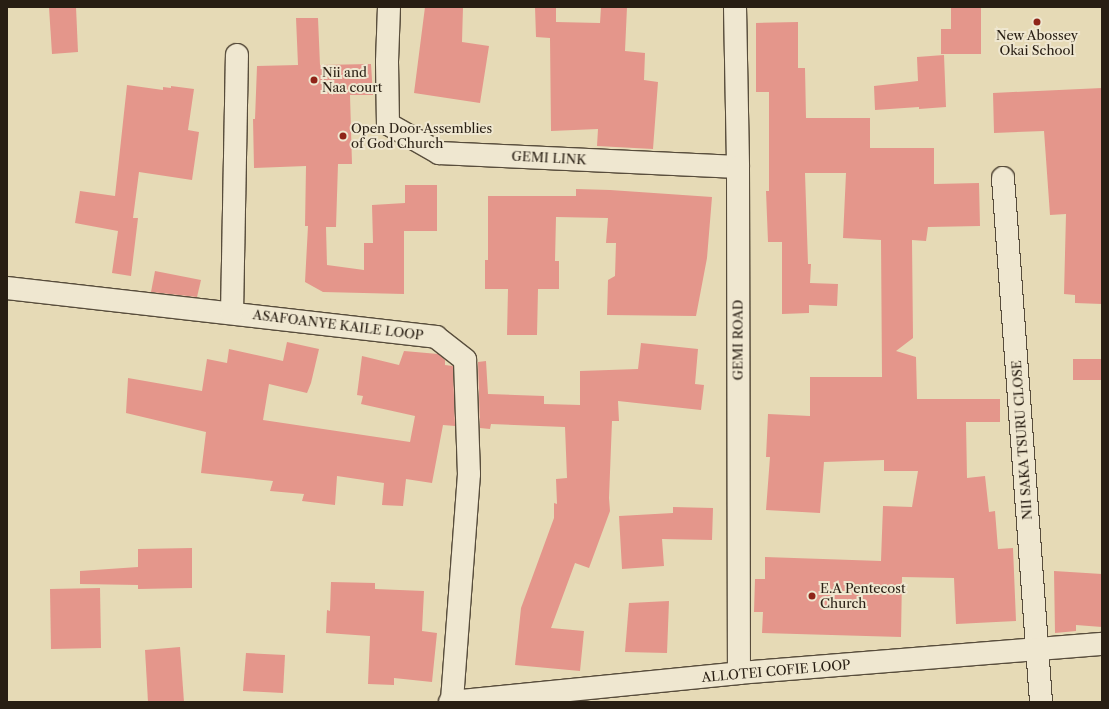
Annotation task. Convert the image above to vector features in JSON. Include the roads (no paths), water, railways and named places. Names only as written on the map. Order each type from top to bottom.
[{"type":"street","name":"GEMI LINK","points":[[389,7],[387,62],[388,124],[439,153],[738,167]]},
{"type":"street","name":"GEMI ROAD","points":[[734,7],[738,167],[739,673]]},
{"type":"street","points":[[232,313],[237,55]]},
{"type":"street","name":"NII SAKA TSURU CLOSE","points":[[1003,178],[1041,702]]},
{"type":"street","name":"ASAFOANYE KAILE LOOP","points":[[7,288],[436,336],[465,360],[468,474],[451,702]]},
{"type":"street","name":"ALLOTEI COFIE LOOP","points":[[451,702],[739,673],[1102,644]]},
{"type":"place","name":"New Abossey Okai School","points":[[1037,22]]},
{"type":"place","name":"Nii and Naa court","points":[[314,80]]},
{"type":"place","name":"Open Door Assemblies of God Church","points":[[343,136]]},
{"type":"place","name":"E.A Pentecost Church","points":[[812,596]]}]
